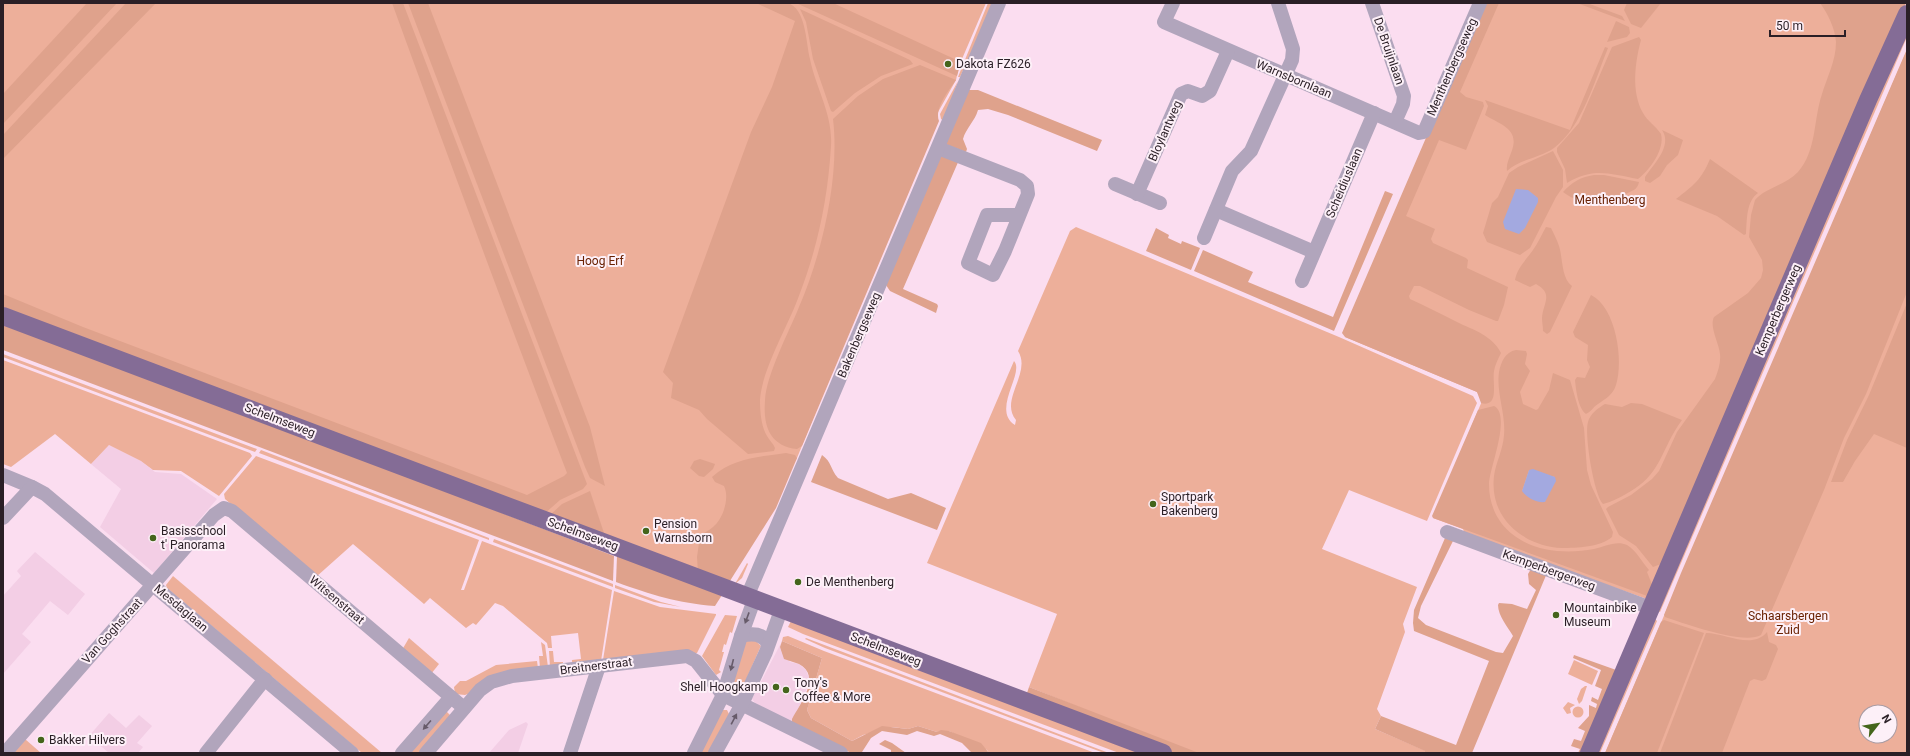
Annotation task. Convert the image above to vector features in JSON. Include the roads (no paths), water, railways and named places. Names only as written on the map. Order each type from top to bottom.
[{"type":"main road","name":"Kemperbergerweg","points":[[1589,753],[1862,115],[1907,14]]},
{"type":"main road","name":"Schelmseweg","points":[[3,316],[1162,753]]},
{"type":"street","name":"Bakenbergseweg","points":[[694,753],[723,695],[741,636],[746,597],[760,544],[778,523],[999,3]]},
{"type":"street","name":"Warnsbornlaan","points":[[1172,3],[1164,22],[1419,133],[1424,132]]},
{"type":"street","points":[[1204,238],[1232,172],[1251,151],[1292,60],[1293,49],[1278,3]]},
{"type":"street","name":"De Bruijnlaan","points":[[1372,3],[1404,96],[1403,104],[1395,122]]},
{"type":"street","name":"Menthenbergseweg","points":[[1424,132],[1480,3]]},
{"type":"street","name":"Bloylantweg","points":[[1137,194],[1181,94],[1188,91],[1202,96],[1206,95],[1210,91],[1228,51]]},
{"type":"street","name":"Scheidiuslaan","points":[[1302,282],[1374,113]]},
{"type":"street","points":[[938,148],[1020,180],[1027,186],[1028,194],[1019,215],[992,275],[968,263],[987,215],[1019,215]]},
{"type":"street","points":[[1115,184],[1160,203]]},
{"type":"street","points":[[1216,210],[1314,252]]},
{"type":"street","name":"Mesdaglaan","points":[[3,476],[32,486],[45,494],[154,584],[352,753]]},
{"type":"street","points":[[3,518],[32,486]]},
{"type":"street","name":"Witsenstraat","points":[[220,509],[224,508],[232,511],[451,697]]},
{"type":"street","name":"Van Goghstraat","points":[[5,753],[220,509]]},
{"type":"street","name":"Kemperbergerweg","points":[[1447,532],[1651,608]]},
{"type":"street","points":[[715,753],[742,704],[781,610]]},
{"type":"street","points":[[741,636],[751,633],[760,636],[766,640],[768,644]]},
{"type":"street","name":"Breitnerstraat","points":[[426,753],[464,708],[486,686],[505,677],[684,656],[690,657],[696,661],[723,695]]},
{"type":"street","points":[[570,753],[600,666]]},
{"type":"street","points":[[206,753],[265,679]]},
{"type":"street","points":[[723,695],[841,753]]},
{"type":"street","points":[[402,753],[451,697],[464,708]]},
{"type":"water","points":[[1516,189],[1528,190],[1538,198],[1538,202],[1525,228],[1519,234],[1505,229],[1503,222]]},
{"type":"water","points":[[1533,469],[1555,477],[1556,481],[1545,502],[1532,500],[1522,491],[1529,470]]},
{"type":"place","name":"Dakota FZ626","points":[[948,64]]},
{"type":"place","name":"Sportpark Bakenberg","points":[[1153,504]]},
{"type":"place","name":"Pension Warnsborn","points":[[646,531]]},
{"type":"place","name":"Basisschool t' Panorama","points":[[153,538]]},
{"type":"place","name":"De Menthenberg","points":[[798,582]]},
{"type":"place","name":"Mountainbike Museum","points":[[1556,615]]},
{"type":"place","name":"Shell Hoogkamp","points":[[776,687]]},
{"type":"place","name":"Tony's Coffee & More","points":[[786,690]]},
{"type":"place","name":"Bakker Hilvers","points":[[41,740]]},
{"type":"park label","name":"Menthenberg","points":[[1610,200]]},
{"type":"park label","name":"Hoog Erf","points":[[600,261]]},
{"type":"park label","name":"Schaarsbergen Zuid","points":[[1788,623]]}]
